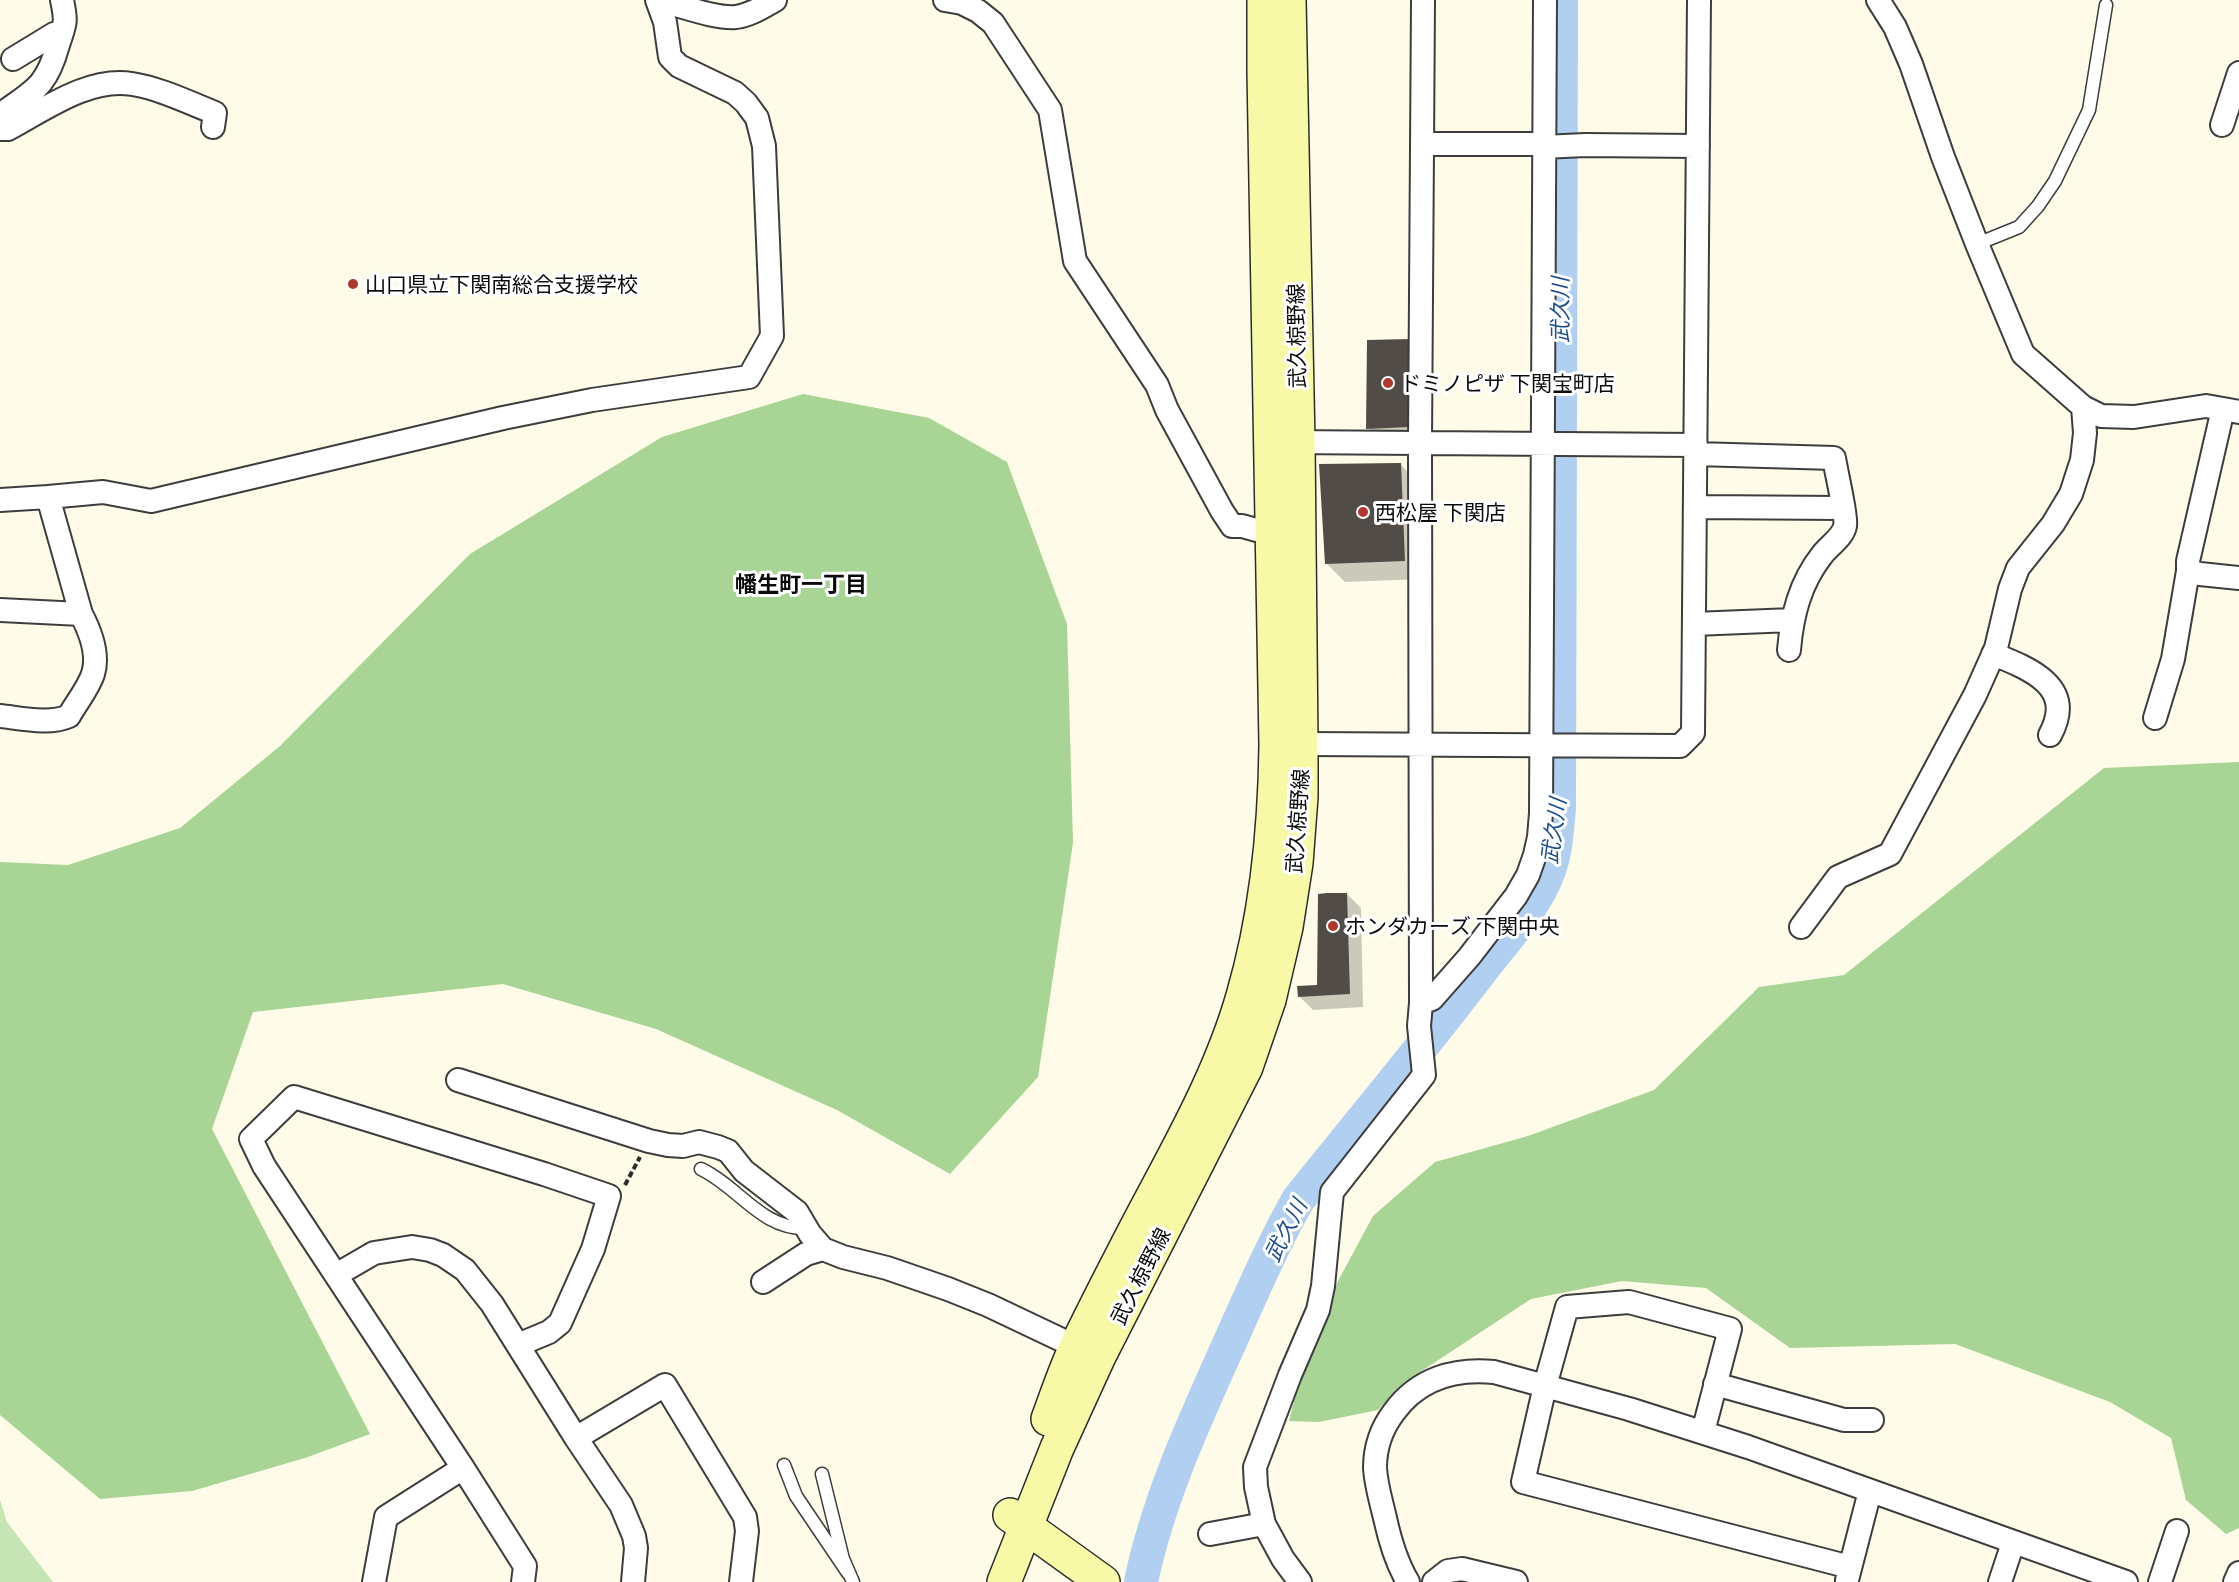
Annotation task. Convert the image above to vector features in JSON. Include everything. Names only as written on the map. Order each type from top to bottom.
[{"type":"main road","name":"武久椋野線","points":[[1004,1582],[1017,1520],[1041,1436],[1246,1067],[1269,1000],[1286,927],[1296,863],[1301,797],[1301,744],[1263,71],[1264,0]]},
{"type":"main road","name":"武久椋野線","points":[[1087,1352],[1221,1058],[1243,997],[1256,945],[1270,859],[1276,745],[1271,534],[1285,442],[1289,0]]},
{"type":"main road","name":"武久椋野線","points":[[982,1582],[1017,1520]]},
{"type":"main road","points":[[1017,1520],[1094,1575]]},
{"type":"street","points":[[0,115],[22,101],[44,80],[52,67],[66,21],[62,0]]},
{"type":"street","points":[[657,0],[722,17],[751,13],[776,0]]},
{"type":"street","points":[[0,500],[103,492],[151,501],[503,418],[592,400],[748,377],[772,336],[764,146],[757,118],[746,103],[735,93],[679,66],[670,57],[665,22],[657,0]]},
{"type":"street","points":[[945,0],[962,3],[978,11],[993,23],[1050,110],[1075,261],[1157,385],[1172,420],[1232,526],[1242,526],[1271,534]]},
{"type":"street","points":[[1300,1582],[1283,1559],[1264,1524],[1256,1487],[1255,1467],[1318,1310],[1323,1286],[1332,1192],[1424,1075],[1419,1026],[1421,1003],[1420,442],[1423,0]]},
{"type":"street","points":[[1421,1003],[1431,999],[1469,957],[1516,896],[1528,875],[1539,837],[1544,745],[1545,0]]},
{"type":"street","points":[[1301,744],[1680,746],[1693,733],[1700,0]]},
{"type":"street","points":[[1878,0],[1895,27],[1911,64],[1943,157],[2023,354],[2083,407],[2101,416],[2123,418],[2206,406],[2231,411],[2188,561],[2173,659],[2155,718]]},
{"type":"street","points":[[13,58],[54,34],[62,32]]},
{"type":"street","points":[[2222,125],[2239,73]]},
{"type":"street","points":[[0,129],[8,129],[75,94],[97,86],[116,83],[142,86],[215,113],[213,128]]},
{"type":"street","points":[[1423,144],[1698,146]]},
{"type":"street","points":[[1801,927],[1838,877],[1890,854],[1975,695],[1996,648],[2010,589],[2018,568],[2054,524],[2074,486],[2082,460],[2085,433],[2083,407]]},
{"type":"street","points":[[1285,442],[1573,444],[1834,458],[1842,508],[1846,518],[1845,528],[1815,566],[1795,606],[1789,650]]},
{"type":"street","points":[[0,716],[63,719],[69,716],[93,674],[93,646],[89,627],[81,614],[48,497]]},
{"type":"street","points":[[1696,507],[1842,508]]},
{"type":"street","points":[[2188,571],[2239,578]]},
{"type":"street","points":[[0,610],[81,614]]},
{"type":"street","points":[[1694,624],[1792,620]]},
{"type":"street","points":[[1993,654],[2039,675],[2057,697],[2058,720],[2050,735]]},
{"type":"street","points":[[458,1080],[650,1141],[675,1145],[699,1142],[718,1146],[728,1151],[744,1171],[797,1212],[823,1249],[948,1289],[1087,1352]]},
{"type":"street","points":[[518,1345],[549,1332],[560,1323],[593,1249],[609,1196],[533,1170],[294,1097],[251,1139],[264,1166],[525,1566],[523,1582]]},
{"type":"street","points":[[336,1275],[374,1253],[412,1247],[430,1250],[454,1261],[476,1281],[617,1498],[629,1522],[636,1548],[633,1582]]},
{"type":"street","points":[[764,1282],[806,1254],[823,1249]]},
{"type":"street","points":[[1703,1432],[1730,1329],[1629,1302],[1567,1307],[1545,1386],[1523,1482],[1848,1574],[1870,1491]]},
{"type":"street","points":[[1408,1582],[1394,1553],[1377,1484],[1375,1467],[1380,1433],[1407,1396],[1416,1389],[1434,1379],[1456,1372],[1474,1370],[1494,1372],[1703,1432],[2126,1582]]},
{"type":"street","points":[[576,1438],[665,1384],[745,1517],[747,1531],[741,1582]]},
{"type":"street","points":[[1715,1384],[1844,1420],[1872,1420]]},
{"type":"street","points":[[379,1581],[386,1517],[463,1468]]},
{"type":"street","points":[[1210,1534],[1264,1524]]},
{"type":"street","points":[[2160,1582],[2177,1531]]},
{"type":"street","points":[[2000,1582],[2013,1543]]},
{"type":"street","points":[[1434,1582],[1448,1571],[1462,1569],[1516,1582]]},
{"type":"street","points":[[2235,1582],[2239,1573]]},
{"type":"lane","points":[[1977,244],[2019,227],[2038,206],[2055,181],[2089,110],[2106,4]]},
{"type":"lane","points":[[701,1169],[715,1176],[749,1206],[768,1218],[786,1227],[807,1228]]},
{"type":"lane","points":[[784,1465],[796,1496],[851,1577]]},
{"type":"lane","points":[[822,1474],[851,1577]]},
{"type":"path","points":[[609,1196],[622,1190],[650,1141]]},
{"type":"green space","points":[[803,394],[929,418],[1007,462],[1067,624],[1073,843],[1038,1077],[950,1174],[837,1110],[656,1029],[503,984],[253,1012],[212,1129],[370,1434],[305,1458],[192,1491],[100,1499],[0,1415],[0,862],[68,865],[180,828],[280,746],[470,554],[662,437]]},
{"type":"green space","points":[[2239,762],[2239,1528],[2226,1534],[2186,1500],[2171,1438],[2110,1402],[1955,1344],[1790,1348],[1706,1288],[1622,1281],[1531,1299],[1405,1382],[1378,1410],[1319,1422],[1289,1421],[1307,1348],[1338,1281],[1373,1216],[1435,1162],[1528,1136],[1654,1090],[1759,987],[1844,975],[2104,768]]},
{"type":"green space","points":[[0,1500],[7,1522],[53,1582],[0,1582]]},
{"type":"building","name":"ドミノピザ 下関宝町店","points":[[1410,339],[1409,427],[1366,429],[1367,340]]},
{"type":"building","name":"西松屋 下関店","points":[[1401,463],[1405,561],[1325,564],[1319,464]]},
{"type":"building","name":"ホンダカーズ 下関中央","points":[[1347,893],[1350,994],[1298,997],[1297,986],[1317,985],[1318,894]]},
{"type":"waterway","name":"武久川","points":[[1141,1582],[1157,1520],[1191,1431],[1262,1271],[1298,1200],[1517,925],[1536,898],[1551,863],[1559,808],[1561,0]]},
{"type":"place","name":"山口県立下関南総合支援学校","points":[[353,284]]},
{"type":"place","name":"ドミノピザ 下関宝町店","points":[[1388,383]]},
{"type":"place","name":"西松屋 下関店","points":[[1363,512]]},
{"type":"place","name":"ホンダカーズ 下関中央","points":[[1333,926]]},
{"type":"district","name":"幡生町一丁目","points":[[801,584]]}]
